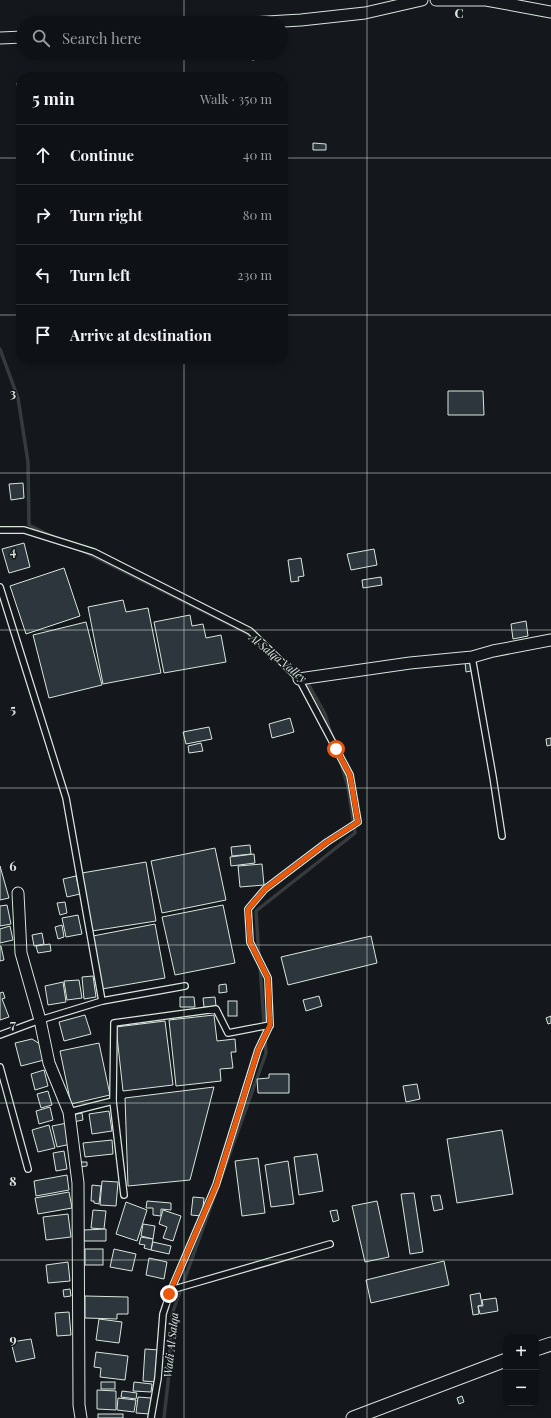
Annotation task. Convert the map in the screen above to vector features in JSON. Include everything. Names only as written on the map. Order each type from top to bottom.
[{"type":"street","points":[[288,21],[365,13],[422,0]]},
{"type":"street","points":[[436,0],[486,0],[551,12]]},
{"type":"street","points":[[0,38],[16,37]]},
{"type":"street","points":[[299,679],[410,663],[472,657],[493,651],[551,640]]},
{"type":"street","points":[[18,893],[21,953],[40,1020],[49,1063],[69,1112],[78,1182],[79,1405],[81,1418]]},
{"type":"street","points":[[539,1348],[551,1344]]},
{"type":"street","points":[[353,1418],[503,1361]]},
{"type":"lane","points":[[0,530],[24,530],[94,552],[250,631],[299,679],[350,775],[358,822],[327,842],[265,889],[248,909],[250,942],[268,978],[270,1025],[258,1050],[216,1186],[171,1290],[163,1314],[158,1378],[150,1418]]},
{"type":"lane","points":[[0,587],[66,798],[102,1001]]},
{"type":"lane","points":[[472,657],[502,836]]},
{"type":"lane","points":[[0,1035],[40,1020],[102,1001],[185,986]]},
{"type":"lane","points":[[124,1195],[113,1101],[114,1023],[216,1009],[228,1033],[270,1025]]},
{"type":"lane","points":[[0,1067],[28,1169]]},
{"type":"lane","points":[[69,1112],[113,1101]]},
{"type":"lane","points":[[171,1290],[330,1244]]},
{"type":"building","points":[[313,143],[326,144],[326,150],[313,150]]},
{"type":"building","points":[[448,391],[483,391],[484,415],[448,415]]},
{"type":"building","points":[[23,483],[24,498],[11,500],[9,484]]},
{"type":"building","points":[[24,543],[30,567],[9,573],[2,549]]},
{"type":"building","points":[[374,549],[377,565],[351,570],[347,554]]},
{"type":"building","points":[[301,558],[304,576],[298,577],[299,581],[291,582],[288,560]]},
{"type":"building","points":[[64,568],[80,616],[26,634],[10,586]]},
{"type":"building","points":[[381,577],[382,585],[363,588],[362,580]]},
{"type":"building","points":[[123,600],[126,612],[148,608],[161,673],[103,684],[88,607]]},
{"type":"building","points":[[190,615],[192,626],[203,624],[206,638],[221,635],[226,662],[164,673],[154,622]]},
{"type":"building","points":[[526,621],[528,636],[513,639],[511,624]]},
{"type":"building","points":[[86,622],[102,685],[49,698],[33,635]]},
{"type":"building","points":[[465,662],[470,662],[471,671],[466,672]]},
{"type":"building","points":[[290,718],[294,732],[272,738],[269,724]]},
{"type":"building","points":[[209,727],[212,739],[186,744],[183,732]]},
{"type":"building","points":[[551,738],[551,745],[547,746],[546,739]]},
{"type":"building","points":[[201,743],[203,751],[189,753],[188,746]]},
{"type":"building","points":[[250,845],[251,854],[232,856],[231,847]]},
{"type":"building","points":[[215,848],[226,900],[162,913],[151,861]]},
{"type":"building","points":[[254,854],[255,863],[231,866],[230,857]]},
{"type":"building","points":[[146,862],[156,921],[92,931],[82,873]]},
{"type":"building","points":[[262,864],[264,885],[240,887],[238,866]]},
{"type":"building","points":[[0,866],[9,898],[0,900]]},
{"type":"building","points":[[76,876],[80,894],[67,897],[63,879]]},
{"type":"building","points":[[65,902],[67,913],[60,915],[57,903]]},
{"type":"building","points":[[7,905],[11,924],[0,926],[0,906]]},
{"type":"building","points":[[223,905],[235,963],[175,975],[162,917]]},
{"type":"building","points":[[78,915],[82,934],[66,937],[62,918]]},
{"type":"building","points":[[155,924],[165,978],[102,989],[93,936]]},
{"type":"building","points":[[62,925],[64,937],[58,939],[55,927]]},
{"type":"building","points":[[10,926],[13,940],[0,943],[0,929]]},
{"type":"building","points":[[42,933],[44,944],[34,946],[32,935]]},
{"type":"building","points":[[371,936],[377,963],[288,985],[281,957]]},
{"type":"building","points":[[50,944],[51,951],[38,953],[36,946]]},
{"type":"building","points":[[0,946],[4,960],[0,961]]},
{"type":"building","points":[[93,976],[96,997],[84,999],[82,977]]},
{"type":"building","points":[[79,980],[82,998],[67,1000],[64,981]]},
{"type":"building","points":[[63,982],[66,1002],[48,1005],[45,986]]},
{"type":"building","points":[[226,984],[227,992],[219,993],[219,985]]},
{"type":"building","points":[[3,992],[5,998],[2,999],[9,1017],[0,1020],[0,993]]},
{"type":"building","points":[[319,996],[322,1006],[306,1011],[303,1000]]},
{"type":"building","points":[[180,997],[194,997],[195,1007],[180,1007]]},
{"type":"building","points":[[215,997],[216,1006],[204,1007],[203,998]]},
{"type":"building","points":[[228,1001],[237,1001],[237,1016],[228,1016]]},
{"type":"building","points":[[85,1015],[91,1034],[64,1041],[59,1022]]},
{"type":"building","points":[[214,1015],[217,1041],[235,1039],[236,1052],[231,1052],[233,1068],[220,1069],[221,1081],[176,1086],[169,1020]]},
{"type":"building","points":[[551,1016],[551,1023],[548,1024],[546,1018]]},
{"type":"building","points":[[165,1021],[173,1085],[123,1091],[116,1027]]},
{"type":"building","points":[[32,1039],[40,1044],[44,1060],[21,1066],[15,1043]]},
{"type":"building","points":[[99,1043],[110,1095],[71,1104],[60,1051]]},
{"type":"building","points":[[44,1070],[48,1086],[35,1090],[31,1074]]},
{"type":"building","points":[[269,1074],[289,1074],[289,1093],[258,1093],[257,1079],[269,1078]]},
{"type":"building","points":[[417,1084],[420,1099],[406,1102],[403,1086]]},
{"type":"building","points":[[214,1087],[190,1180],[128,1186],[125,1098]]},
{"type":"building","points":[[48,1091],[52,1105],[41,1108],[37,1094]]},
{"type":"building","points":[[50,1107],[53,1120],[39,1124],[36,1111]]},
{"type":"building","points":[[109,1111],[112,1131],[92,1134],[89,1114]]},
{"type":"building","points":[[82,1113],[83,1120],[73,1122],[72,1115]]},
{"type":"building","points":[[67,1123],[71,1144],[57,1147],[52,1126]]},
{"type":"building","points":[[49,1125],[55,1148],[38,1152],[32,1130]]},
{"type":"building","points":[[502,1130],[513,1194],[457,1203],[447,1139]]},
{"type":"building","points":[[112,1140],[113,1154],[85,1157],[83,1143]]},
{"type":"building","points":[[64,1151],[67,1169],[56,1171],[53,1153]]},
{"type":"building","points":[[317,1154],[323,1191],[299,1195],[294,1157]]},
{"type":"building","points":[[258,1158],[265,1213],[242,1216],[235,1161]]},
{"type":"building","points":[[288,1161],[294,1204],[271,1207],[265,1165]]},
{"type":"building","points":[[80,1162],[87,1162],[87,1166],[80,1167]]},
{"type":"building","points":[[67,1175],[69,1190],[36,1196],[34,1181]]},
{"type":"building","points":[[102,1181],[118,1182],[116,1206],[100,1205]]},
{"type":"building","points":[[92,1185],[101,1186],[99,1204],[91,1201]]},
{"type":"building","points":[[69,1192],[72,1208],[38,1214],[35,1198]]},
{"type":"building","points":[[414,1193],[423,1252],[410,1254],[401,1194]]},
{"type":"building","points":[[440,1195],[443,1209],[434,1211],[431,1196]]},
{"type":"building","points":[[193,1197],[204,1198],[202,1216],[191,1215]]},
{"type":"building","points":[[147,1201],[171,1203],[171,1210],[161,1209],[161,1216],[153,1215],[153,1208],[146,1208]]},
{"type":"building","points":[[377,1201],[389,1257],[365,1262],[352,1206]]},
{"type":"building","points":[[126,1202],[147,1210],[137,1241],[116,1234]]},
{"type":"building","points":[[93,1210],[106,1211],[104,1229],[91,1228]]},
{"type":"building","points":[[163,1210],[181,1216],[173,1241],[163,1238],[167,1227],[159,1224]]},
{"type":"building","points":[[337,1210],[339,1220],[333,1222],[330,1211]]},
{"type":"building","points":[[68,1214],[71,1237],[46,1240],[43,1217]]},
{"type":"building","points":[[143,1224],[155,1226],[153,1239],[141,1236]]},
{"type":"building","points":[[106,1229],[106,1241],[84,1241],[84,1230]]},
{"type":"building","points":[[141,1237],[153,1239],[151,1250],[144,1248],[145,1245],[139,1244]]},
{"type":"building","points":[[153,1242],[171,1246],[169,1254],[151,1250]]},
{"type":"building","points":[[85,1249],[103,1249],[103,1265],[85,1265]]},
{"type":"building","points":[[114,1249],[136,1254],[132,1271],[110,1267]]},
{"type":"building","points":[[149,1258],[167,1262],[164,1279],[146,1275]]},
{"type":"building","points":[[444,1261],[449,1285],[371,1303],[366,1280]]},
{"type":"building","points":[[68,1262],[70,1281],[48,1283],[46,1265]]},
{"type":"building","points":[[70,1289],[71,1296],[64,1297],[63,1290]]},
{"type":"building","points":[[480,1293],[482,1305],[478,1306],[479,1314],[473,1315],[470,1295]]},
{"type":"building","points":[[85,1296],[128,1297],[128,1314],[117,1314],[117,1319],[85,1318]]},
{"type":"building","points":[[496,1298],[498,1311],[480,1314],[478,1306],[483,1306],[482,1300]]},
{"type":"building","points":[[69,1312],[71,1335],[57,1336],[55,1313]]},
{"type":"building","points":[[99,1319],[122,1322],[119,1343],[96,1340]]},
{"type":"building","points":[[31,1339],[35,1358],[16,1362],[11,1342]]},
{"type":"building","points":[[145,1349],[159,1350],[156,1382],[143,1381]]},
{"type":"building","points":[[96,1352],[128,1356],[125,1380],[100,1377],[101,1368],[94,1367]]},
{"type":"building","points":[[101,1382],[115,1382],[115,1389],[101,1389]]},
{"type":"building","points":[[134,1382],[152,1384],[151,1392],[133,1391]]},
{"type":"building","points":[[97,1390],[116,1391],[116,1410],[97,1409]]},
{"type":"building","points":[[122,1391],[137,1393],[136,1399],[121,1397]]},
{"type":"building","points":[[462,1396],[464,1402],[459,1404],[457,1398]]},
{"type":"building","points":[[138,1397],[151,1398],[150,1414],[136,1413]]},
{"type":"building","points":[[118,1398],[136,1400],[134,1412],[117,1410]]},
{"type":"building","points":[[98,1414],[123,1414],[123,1418],[98,1418]]},
{"type":"waterway","name":"Al Salqa Valley","points":[[0,349],[18,398],[28,462],[29,525],[53,537]]},
{"type":"waterway","name":"Al Salqa Valley","points":[[79,549],[247,633],[255,639]]},
{"type":"waterway","name":"Al Salqa Valley","points":[[306,680],[325,714],[333,740]]},
{"type":"waterway","name":"Al Salqa Valley","points":[[259,958],[256,911],[355,833],[348,787],[341,763]]},
{"type":"waterway","name":"Al Salqa Valley","points":[[164,1418],[168,1382],[172,1314],[266,1053],[260,965]]},
{"type":"route","points":[[169,1294],[216,1186],[258,1050],[270,1025],[268,978],[250,942],[248,909],[265,889],[327,842],[358,822],[350,775],[336,749]]},
{"type":"water label","name":"Wadi Al Salqa","points":[[171,1345]]}]
